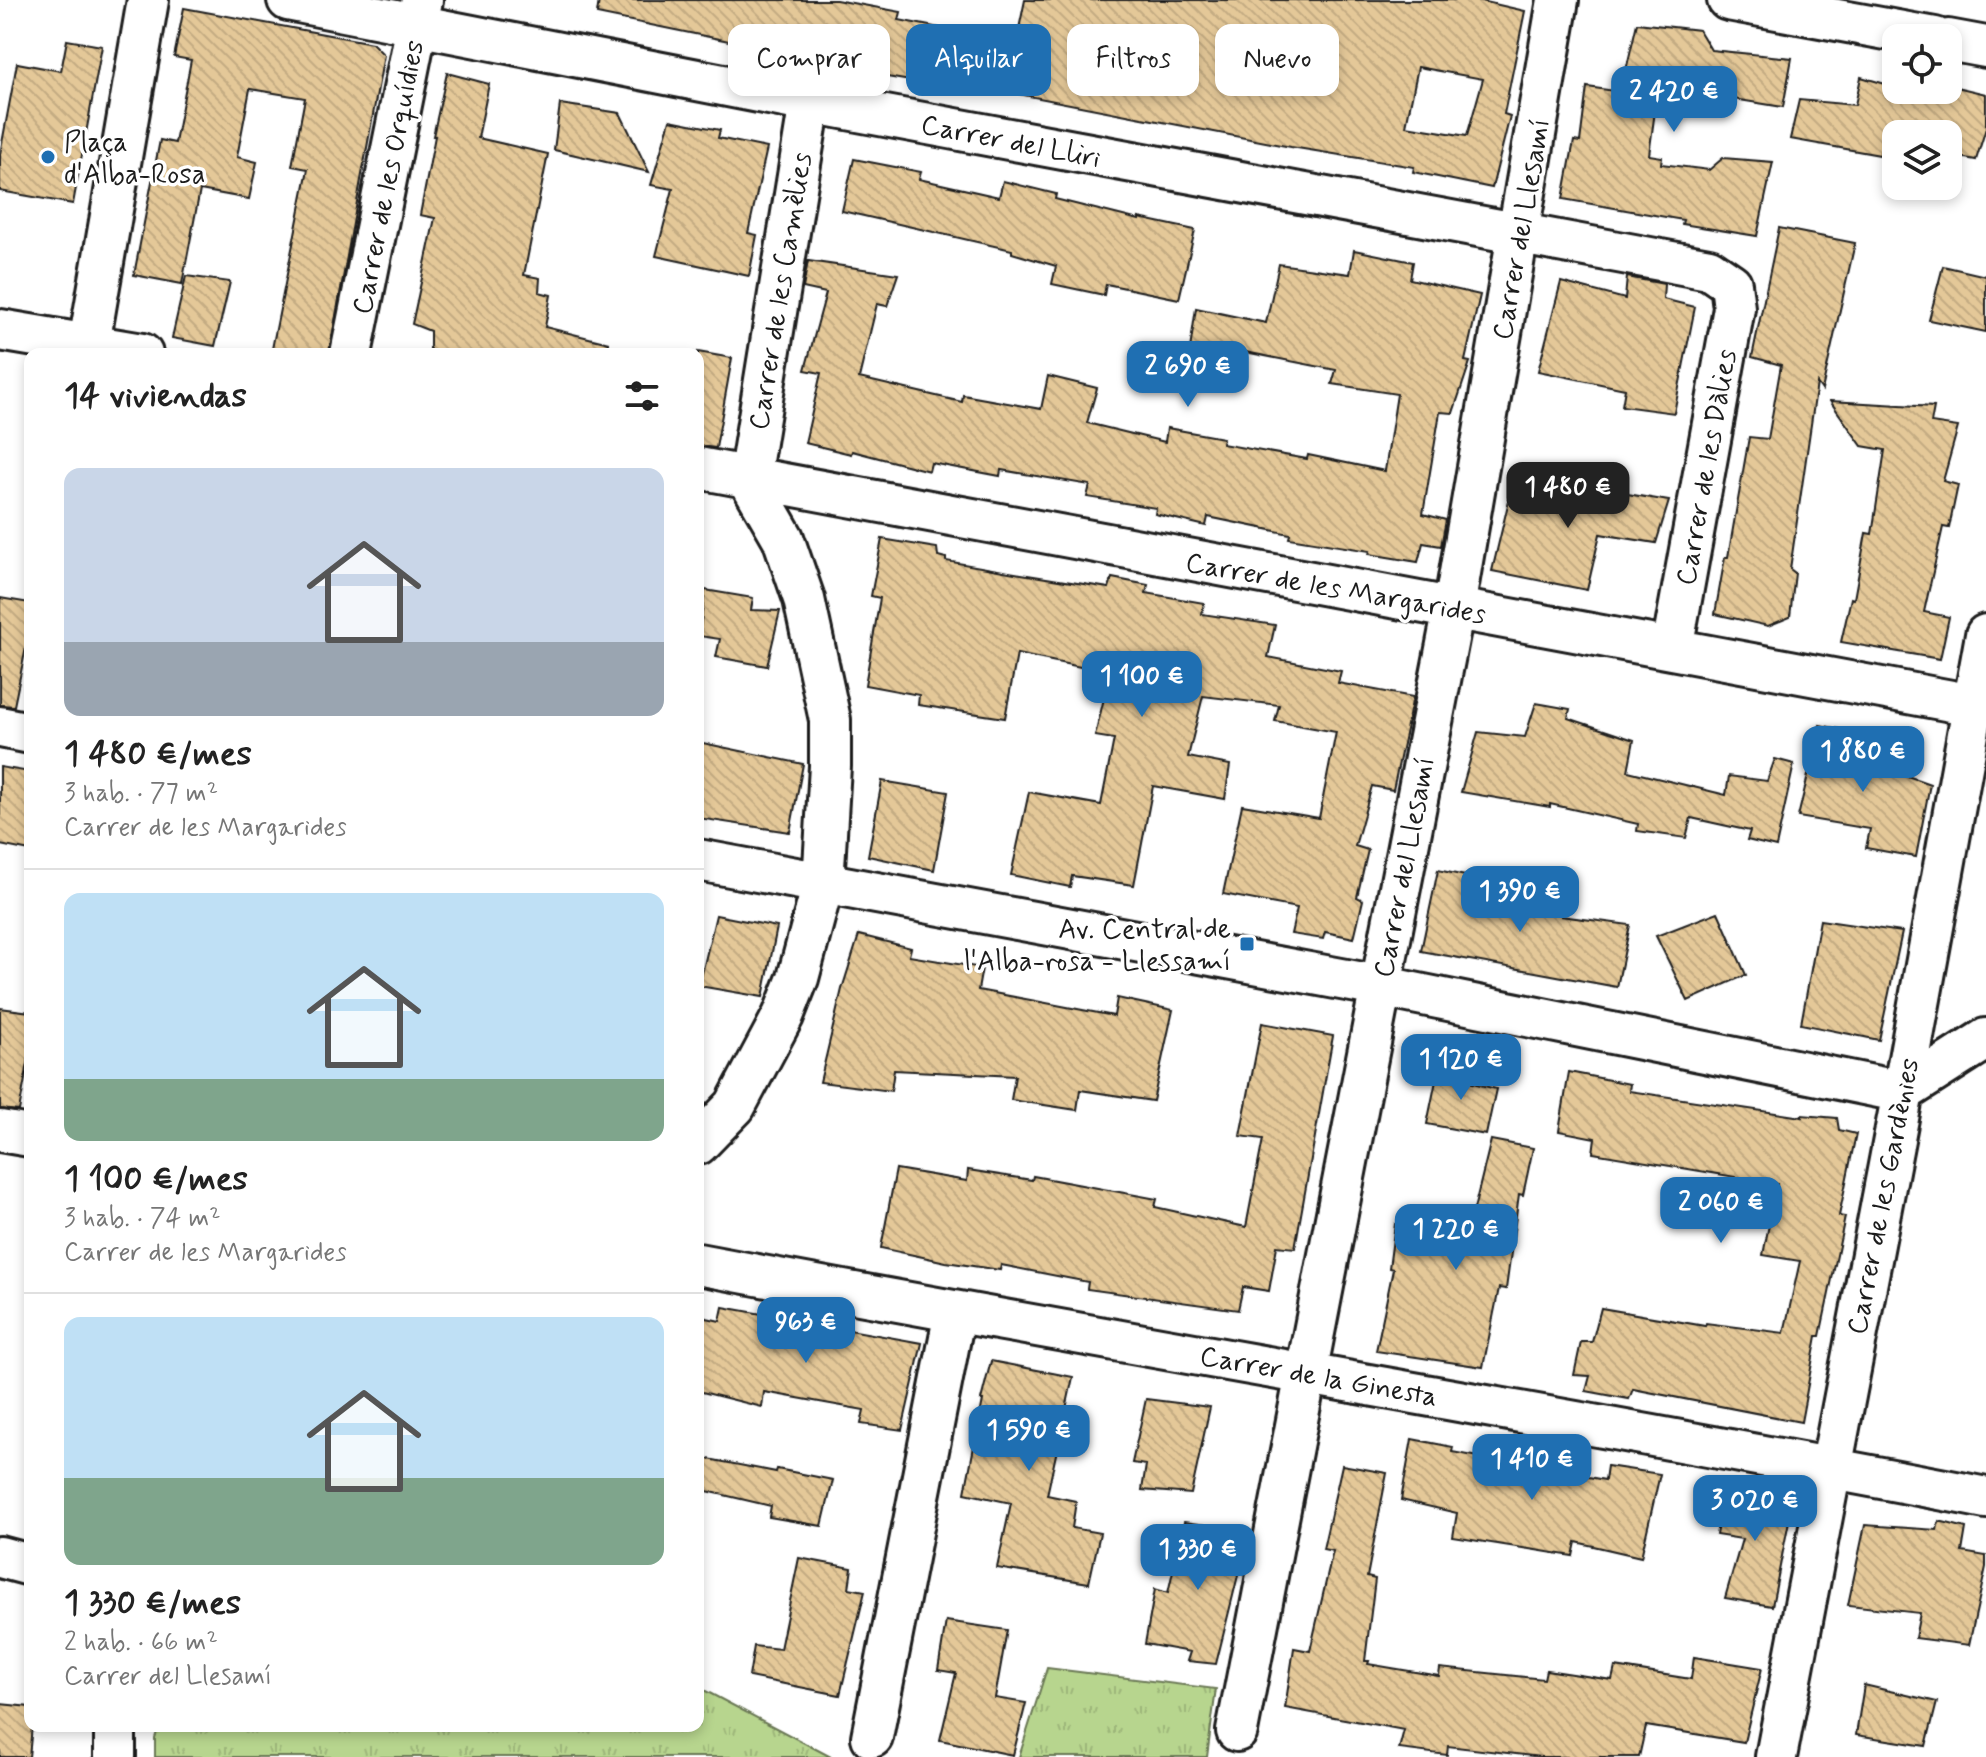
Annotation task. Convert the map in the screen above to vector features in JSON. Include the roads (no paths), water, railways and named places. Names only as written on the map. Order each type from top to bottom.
[{"type":"street","points":[[89,344],[148,0]]},
{"type":"street","name":"Carrer del Lliri","points":[[288,0],[420,12],[810,102],[1709,269],[1731,284]]},
{"type":"street","name":"Carrer del Llesamí","points":[[1237,1731],[1454,608],[1558,0]]},
{"type":"street","points":[[1728,0],[1882,28]]},
{"type":"street","name":"Carrer de les Orquídies","points":[[352,348],[420,12]]},
{"type":"street","points":[[1962,43],[1986,47]]},
{"type":"street","name":"Carrer de les Camèlies","points":[[749,479],[810,102]]},
{"type":"street","name":"Carrer de les Dàlies","points":[[1672,649],[1734,308],[1731,284]]},
{"type":"street","points":[[0,330],[110,348]]},
{"type":"street","name":"Carrer de les Margarides","points":[[704,469],[1672,649],[1979,687]]},
{"type":"street","points":[[704,1138],[735,1106],[783,1016],[798,978],[823,884],[830,720],[804,599],[783,538],[749,479]]},
{"type":"street","name":"Carrer de les Gardènies","points":[[1776,1757],[1979,687],[1986,635]]},
{"type":"street","points":[[0,727],[24,732]]},
{"type":"street","points":[[704,861],[1379,986],[1903,1092],[1986,1039]]},
{"type":"street","points":[[0,1131],[24,1135]]},
{"type":"street","name":"Carrer de la Ginesta","points":[[704,1265],[1986,1498]]},
{"type":"street","points":[[872,1737],[955,1312]]},
{"type":"street","points":[[0,1557],[24,1563]]},
{"type":"street","points":[[115,1732],[115,1757]]},
{"type":"place","name":"Plaça d'Alba-Rosa","points":[[48,157]]},
{"type":"place","name":"Av. Central de l'Alba-rosa - Llessamí","points":[[1247,944]]}]
